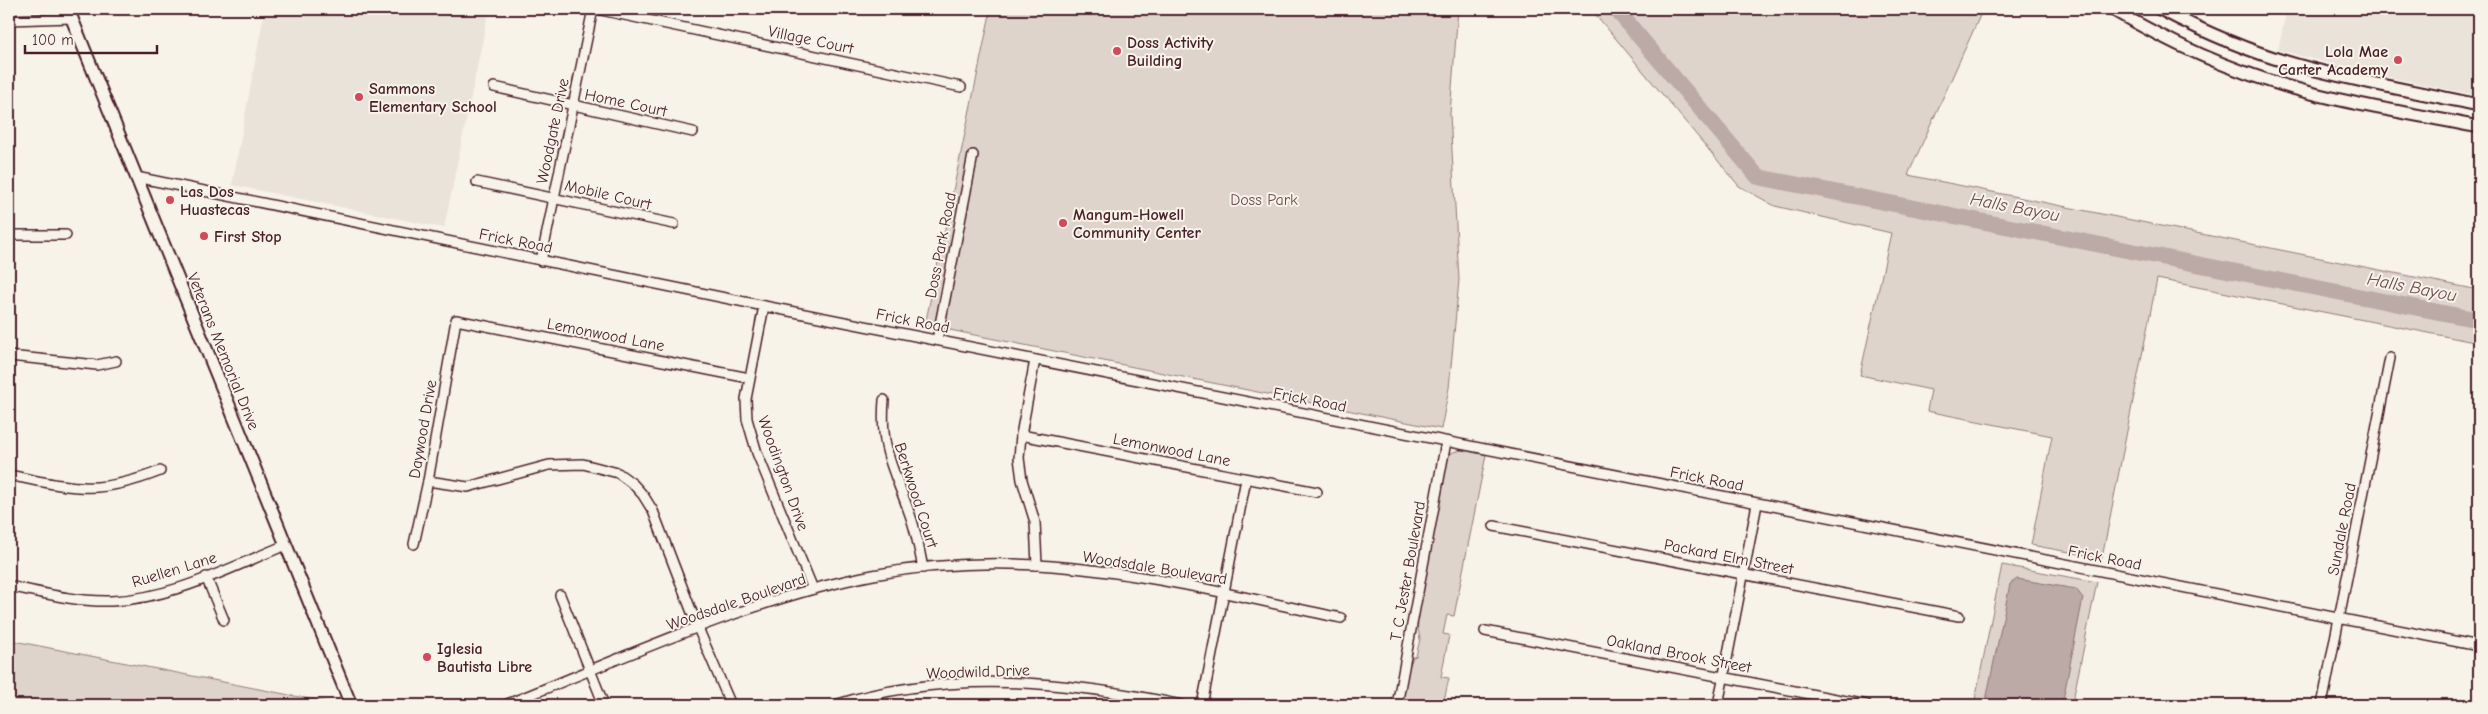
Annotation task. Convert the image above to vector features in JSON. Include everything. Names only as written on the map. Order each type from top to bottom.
[{"type":"main road","points":[[2112,9],[2178,45],[2288,86],[2341,100],[2473,126],[2476,104],[2340,77],[2296,65],[2234,44],[2160,9]]},
{"type":"main road","name":"Veterans Memorial Drive","points":[[70,13],[350,705]]},
{"type":"main road","points":[[2288,86],[2296,65]]},
{"type":"street","name":"Village Court","points":[[594,9],[961,87]]},
{"type":"street","name":"Woodgate Drive","points":[[541,261],[594,9]]},
{"type":"street","points":[[9,20],[70,13]]},
{"type":"street","name":"Home Court","points":[[494,87],[693,132]]},
{"type":"street","name":"Doss Park Road","points":[[937,340],[973,156]]},
{"type":"street","name":"Frick Road","points":[[136,177],[764,306],[2479,646]]},
{"type":"street","name":"Mobile Court","points":[[477,182],[674,224]]},
{"type":"street","points":[[9,235],[66,235]]},
{"type":"street","name":"Woodington Drive","points":[[764,306],[749,378],[746,399],[747,419],[751,437],[813,589]]},
{"type":"street","name":"Lemonwood Lane","points":[[456,320],[749,378]]},
{"type":"street","name":"Daywood Drive","points":[[414,544],[428,481],[456,320]]},
{"type":"street","points":[[9,356],[97,365],[116,361]]},
{"type":"street","name":"Sundale Road","points":[[2322,705],[2390,358]]},
{"type":"street","points":[[1035,360],[1021,435],[1019,458],[1022,480],[1036,522],[1037,565]]},
{"type":"street","name":"Berkwood Court","points":[[884,400],[882,426],[884,445],[909,512],[923,568]]},
{"type":"street","name":"Lemonwood Lane","points":[[1021,435],[1317,492]]},
{"type":"street","name":"T C Jester Boulevard","points":[[1397,705],[1446,442]]},
{"type":"street","points":[[428,481],[468,488],[564,463],[583,464],[618,473],[633,484],[644,495],[653,511],[698,628],[731,705]]},
{"type":"street","points":[[9,475],[66,487],[87,489],[127,483],[160,471]]},
{"type":"street","points":[[1202,705],[1246,479]]},
{"type":"street","points":[[1718,705],[1757,504]]},
{"type":"street","name":"Packard Elm Street","points":[[1494,526],[1959,616]]},
{"type":"street","name":"Ruellen Lane","points":[[9,586],[76,599],[112,601],[146,596],[206,577],[286,545]]},
{"type":"street","name":"Woodsdale Boulevard","points":[[505,705],[751,608],[813,589],[874,575],[923,568],[1037,565],[1122,574],[1341,618]]},
{"type":"street","points":[[206,577],[224,620]]},
{"type":"street","points":[[560,594],[604,705]]},
{"type":"street","name":"Oakland Brook Street","points":[[1485,631],[1867,705]]},
{"type":"street","name":"Woodwild Drive","points":[[835,705],[860,697],[928,686],[1000,682],[1067,686],[1131,694],[1182,705]]},
{"type":"shaded area","name":"Sammons Elementary School","points":[[265,9],[489,9],[444,228],[232,185]]},
{"type":"shaded area","name":"Lola Mae Carter Academy","points":[[2287,9],[2479,9],[2479,96],[2355,70],[2278,50]]},
{"type":"shaded area","points":[[2017,579],[2076,589],[2083,598],[2062,705],[1985,705],[2010,584]]},
{"type":"green space","name":"Doss Park","points":[[991,9],[1458,9],[1450,114],[1459,280],[1449,388],[1441,429],[925,325]]},
{"type":"green space","points":[[1591,9],[1983,9],[1908,175],[2479,290],[2479,343],[2157,279],[2102,558],[2031,545],[2052,436],[1927,411],[1931,390],[1860,375],[1891,233],[1775,206],[1739,186]]},
{"type":"green space","points":[[1462,450],[1486,455],[1454,616],[1447,615],[1443,634],[1449,635],[1441,677],[1449,678],[1443,705],[1401,705],[1407,672],[1413,657],[1416,656],[1420,639],[1417,623],[1448,457],[1453,452]]},
{"type":"green space","points":[[2002,565],[2097,582],[2072,705],[1974,705]]},
{"type":"green space","points":[[9,640],[325,702],[326,705],[9,705]]},
{"type":"waterway","name":"Halls Bayou","points":[[1616,9],[1758,177],[2479,320]]},
{"type":"place","name":"Doss Activity Building","points":[[1117,51]]},
{"type":"place","name":"Lola Mae Carter Academy","points":[[2398,60]]},
{"type":"place","name":"Sammons Elementary School","points":[[359,97]]},
{"type":"place","name":"Las Dos Huastecas","points":[[170,200]]},
{"type":"place","name":"Mangum-Howell Community Center","points":[[1063,223]]},
{"type":"place","name":"First Stop","points":[[204,236]]},
{"type":"place","name":"Iglesia Bautista Libre","points":[[427,657]]}]
